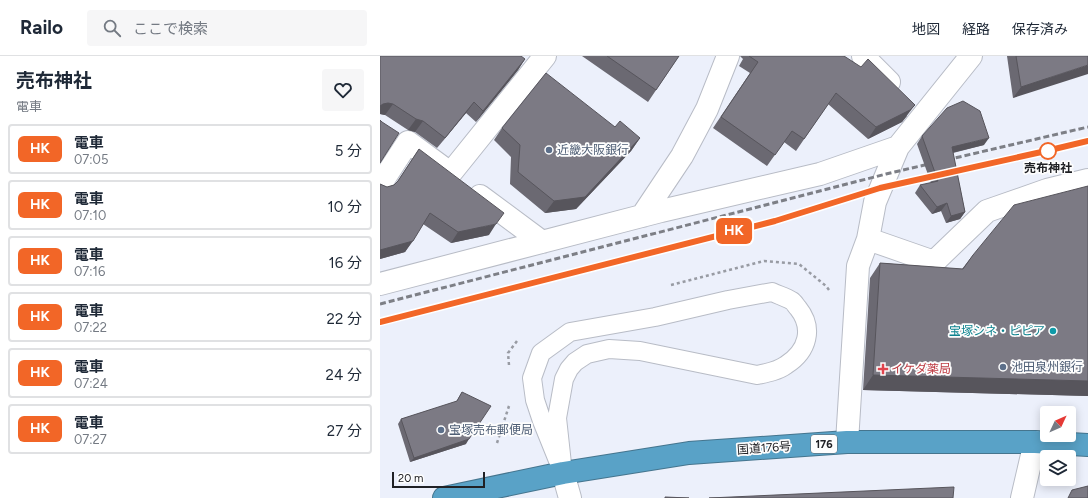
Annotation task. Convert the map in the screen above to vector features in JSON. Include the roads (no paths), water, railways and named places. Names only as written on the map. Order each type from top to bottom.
[{"type":"highway","name":"国道176号","points":[[444,498],[562,473],[689,453],[847,442],[1035,442],[1088,445]]},
{"type":"street","points":[[450,174],[545,56]]},
{"type":"street","points":[[642,216],[682,156],[706,109],[728,56]]},
{"type":"street","points":[[863,56],[924,116]]},
{"type":"street","points":[[847,442],[858,266],[868,239],[876,202],[898,148],[972,56]]},
{"type":"street","points":[[380,185],[403,139],[542,242]]},
{"type":"street","points":[[380,284],[642,216],[820,174],[898,148]]},
{"type":"street","points":[[868,239],[934,262],[987,211],[1046,190],[1088,180]]},
{"type":"street","points":[[1022,498],[1035,442]]},
{"type":"street","points":[[562,473],[570,498]]},
{"type":"lane","points":[[772,292],[792,301],[802,314],[807,325],[806,337],[802,349],[786,366],[757,375],[640,351],[609,349],[587,354],[575,362],[569,369],[564,379],[557,418],[562,473],[535,400],[532,378],[541,353],[570,332],[655,317],[728,300],[772,292]]},
{"type":"railway","points":[[380,304],[886,174],[1088,127]]},
{"type":"railway","points":[[380,322],[775,221],[880,188],[1088,141]]},
{"type":"train","name":"HK","points":[[380,322],[775,221],[880,188],[1088,141]]},
{"type":"place","name":"近畿大阪銀行","points":[[549,150]]},
{"type":"place","name":"売布神社","points":[[1048,151]]},
{"type":"place","name":"宝塚シネ・ピピア","points":[[1053,331]]},
{"type":"place","name":"池田泉州銀行","points":[[1003,367]]},
{"type":"place","name":"イケダ薬局","points":[[883,369]]},
{"type":"place","name":"宝塚売布郵便局","points":[[441,430]]}]
